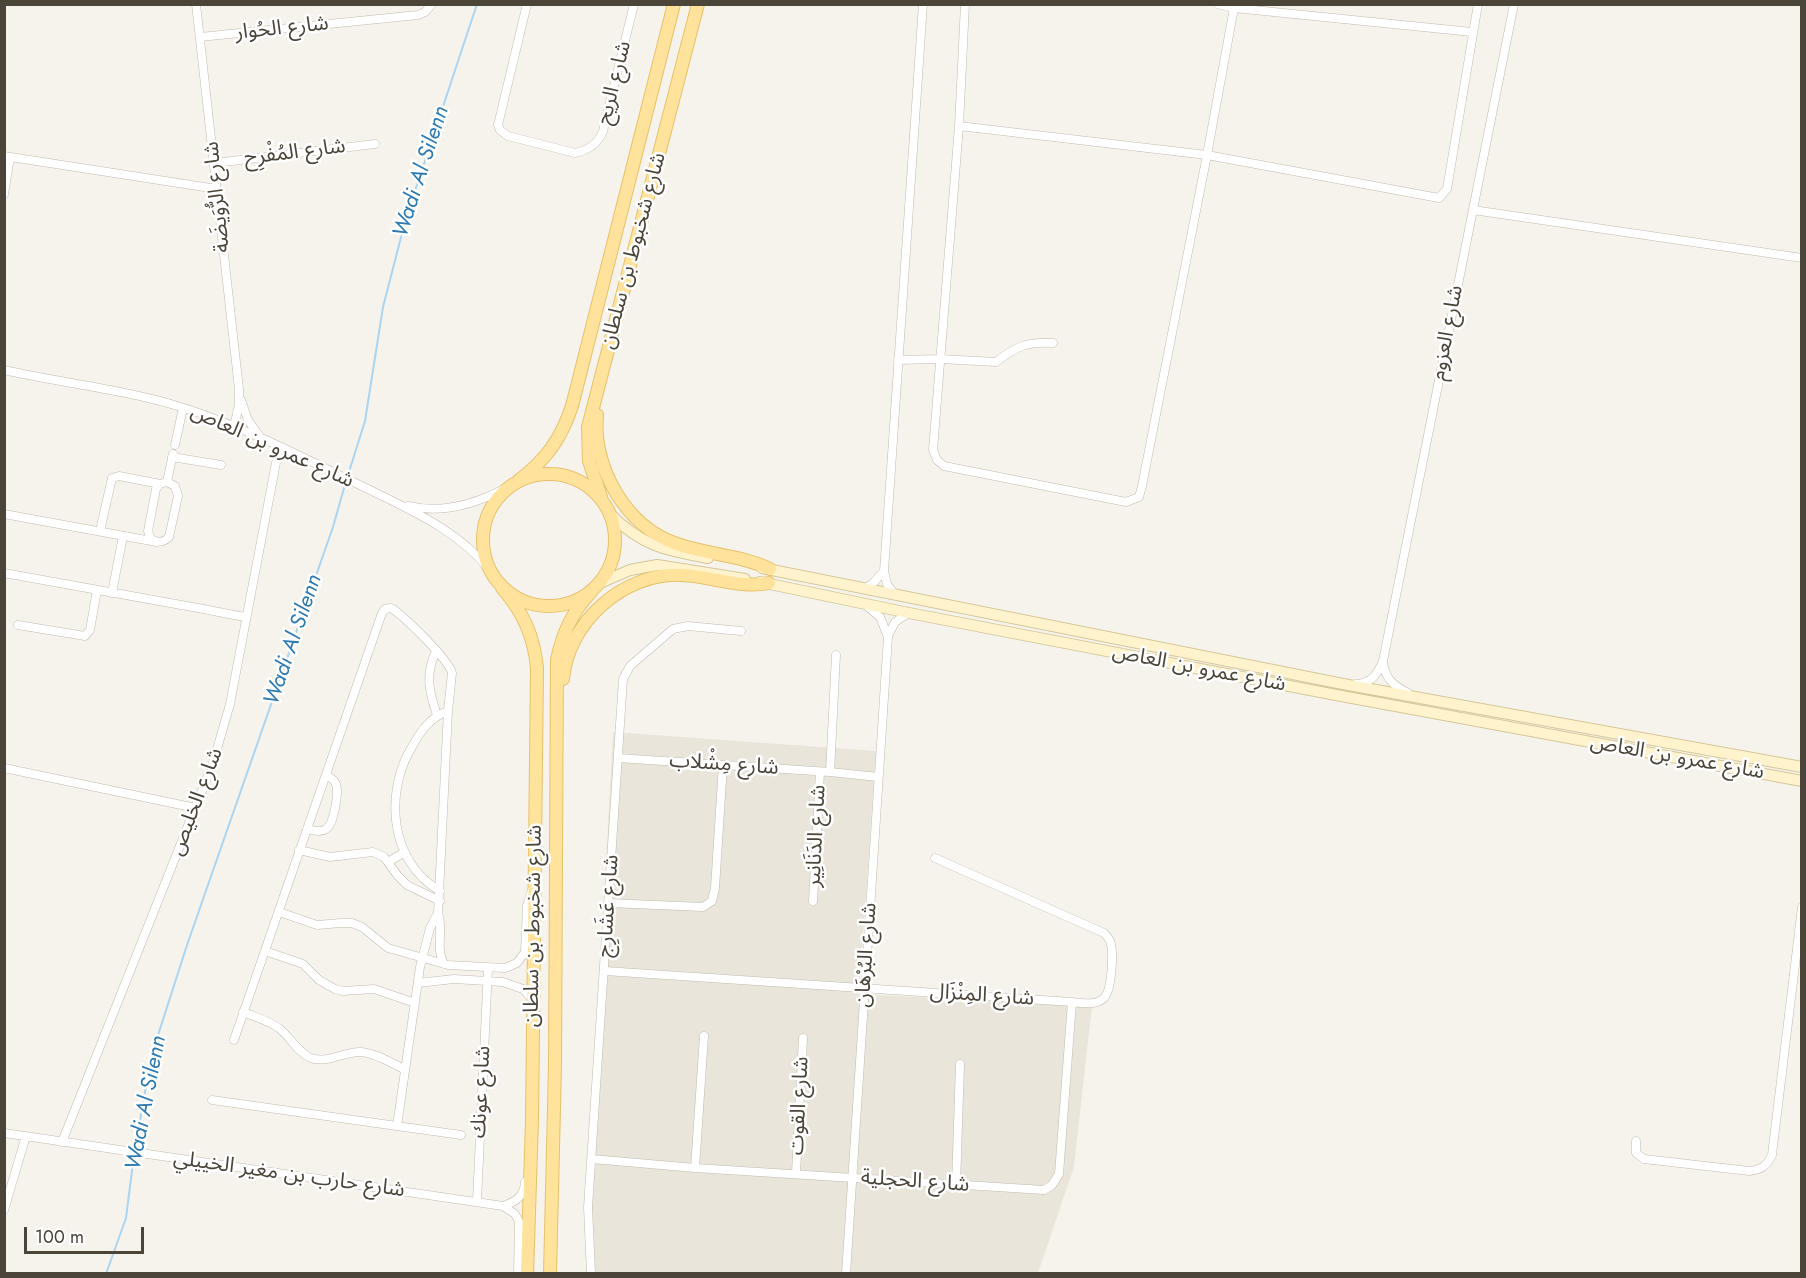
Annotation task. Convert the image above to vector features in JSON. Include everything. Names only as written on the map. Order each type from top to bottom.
[{"type":"main road","name":"شارع شخبوط بن سلطان","points":[[518,481],[542,462],[552,450],[567,421],[674,4]]},
{"type":"main road","name":"شارع شخبوط بن سلطان","points":[[601,497],[589,461],[588,427],[698,4]]},
{"type":"main road","points":[[618,316],[618,330],[597,423],[600,455],[611,483],[635,517],[656,534],[680,545],[750,561],[770,569]]},
{"type":"main road","points":[[554,473],[571,477],[588,485],[601,497],[610,514],[616,540],[614,555],[608,570],[595,587],[574,602],[555,606],[536,605],[518,599],[502,588],[489,569],[483,552],[486,517],[506,488],[518,481],[535,474],[554,473]]},
{"type":"main road","name":"شارع عمرو بن العاص","points":[[610,514],[638,538],[660,548],[1343,684],[1802,766]]},
{"type":"main road","name":"شارع عمرو بن العاص","points":[[595,587],[637,568],[657,564],[1348,698],[1802,780]]},
{"type":"main road","points":[[556,809],[561,781],[563,676],[570,648],[585,621],[620,592],[660,576],[692,576],[751,585],[768,584]]},
{"type":"main road","name":"شارع شخبوط بن سلطان","points":[[550,1274],[555,1065],[557,660],[569,622],[578,606],[595,587]]},
{"type":"main road","name":"شارع شخبوط بن سلطان","points":[[502,588],[526,621],[537,668],[532,1122],[527,1274]]},
{"type":"street","name":"شارع الرُّوَيضَة","points":[[196,4],[239,390],[239,405],[234,426]]},
{"type":"street","name":"شارع الحُوار","points":[[200,37],[418,15],[425,12],[432,4]]},
{"type":"street","name":"شارع الريح","points":[[527,4],[498,125],[500,130],[508,136],[575,153],[596,144],[603,131],[634,4]]},
{"type":"street","points":[[895,595],[887,584],[884,571],[923,4]]},
{"type":"street","points":[[965,4],[959,126],[933,450],[937,460],[944,466],[1126,502],[1139,497],[1142,486],[1234,8]]},
{"type":"street","points":[[1218,4],[1234,8],[1472,32]]},
{"type":"street","points":[[959,126],[1207,155],[1439,198],[1447,189],[1478,4]]},
{"type":"street","name":"شارع العزوم","points":[[1343,684],[1368,683],[1377,674],[1383,661],[1514,4]]},
{"type":"street","name":"شارع المُفْرِح","points":[[215,163],[375,144]]},
{"type":"street","points":[[4,194],[8,157],[217,189]]},
{"type":"street","points":[[1473,210],[1802,258]]},
{"type":"street","points":[[898,360],[940,359],[996,362],[1015,347],[1041,342],[1053,343]]},
{"type":"street","name":"شارع عمرو بن العاص","points":[[4,370],[143,397],[234,426],[395,502],[454,535],[473,550],[489,569]]},
{"type":"street","name":"شارع الرُّوَيضَة","points":[[239,390],[248,420],[261,438]]},
{"type":"street","points":[[157,542],[151,539],[148,531],[156,489],[163,483],[174,451],[183,408]]},
{"type":"street","name":"شارع الخليص","points":[[62,1142],[196,808],[222,735],[230,704],[279,447]]},
{"type":"street","points":[[174,451],[221,465]]},
{"type":"street","points":[[4,514],[157,542],[163,542],[169,537],[178,496],[175,486],[119,476],[112,478],[100,531]]},
{"type":"street","name":"شارع عمرو بن العاص","points":[[395,502],[415,507],[453,507],[471,504],[506,488]]},
{"type":"street","points":[[112,593],[123,536]]},
{"type":"street","points":[[864,589],[884,571]]},
{"type":"street","points":[[4,573],[245,617]]},
{"type":"street","points":[[18,625],[85,636],[90,630],[97,590]]},
{"type":"street","points":[[864,603],[880,617],[888,637]]},
{"type":"street","points":[[234,1040],[383,611],[388,608],[393,609],[452,670],[448,711],[440,901],[422,958],[404,1069],[398,1126]]},
{"type":"street","points":[[888,637],[896,622],[909,613]]},
{"type":"street","name":"شارع عَشَارِج","points":[[591,1274],[588,1207],[623,679],[630,666],[669,631],[678,627],[741,631]]},
{"type":"street","name":"شارع البُرْهَان","points":[[846,1274],[888,637]]},
{"type":"street","points":[[436,651],[429,672],[428,684],[437,715]]},
{"type":"street","points":[[830,772],[836,655]]},
{"type":"street","points":[[1383,661],[1384,671],[1390,682],[1415,696]]},
{"type":"street","points":[[440,891],[422,878],[405,852],[394,809],[402,764],[417,738],[437,715],[448,711]]},
{"type":"street","name":"شارع مِشْلاب","points":[[618,758],[878,777]]},
{"type":"street","points":[[609,903],[703,907],[712,901],[715,888],[723,765]]},
{"type":"street","points":[[4,768],[196,808]]},
{"type":"street","name":"شارع الدَنَانِير","points":[[813,901],[820,771]]},
{"type":"street","points":[[307,829],[322,831],[328,828],[332,819],[336,784],[326,775]]},
{"type":"street","points":[[1787,778],[1802,786]]},
{"type":"street","points":[[299,850],[330,857],[373,852],[388,862],[407,885],[440,901]]},
{"type":"street","points":[[388,862],[405,852]]},
{"type":"street","name":"شارع المِنْزَال","points":[[605,971],[1072,1002],[1096,1002],[1108,993],[1111,947],[1107,936],[935,858]]},
{"type":"street","points":[[279,912],[317,926],[341,922],[352,924],[371,933],[382,945],[446,965],[488,968],[512,966],[522,958],[525,946],[527,906],[535,883]]},
{"type":"street","points":[[1636,1141],[1636,1153],[1644,1158],[1749,1171],[1765,1167],[1772,1155],[1802,907]]},
{"type":"street","points":[[438,913],[442,930],[440,955],[446,965],[447,979]]},
{"type":"street","points":[[265,951],[303,964],[334,989],[343,991],[374,989],[415,1002]]},
{"type":"street","name":"شارع عونك","points":[[477,1201],[488,968]]},
{"type":"street","points":[[418,983],[447,979],[503,982],[517,986],[533,1000]]},
{"type":"street","name":"شارع الحجلية","points":[[592,1159],[1040,1191],[1055,1182],[1059,1169],[1072,1002]]},
{"type":"street","points":[[243,1011],[275,1025],[303,1054],[312,1058],[322,1060],[361,1052],[404,1069]]},
{"type":"street","points":[[695,1168],[704,1036]]},
{"type":"street","name":"شارع القوت","points":[[796,1173],[803,1038]]},
{"type":"street","points":[[956,1185],[960,1064]]},
{"type":"street","points":[[212,1100],[460,1135]]},
{"type":"street","points":[[503,1206],[514,1202],[524,1191],[526,1154],[532,1122]]},
{"type":"street","name":"شارع حارب بن مغير الخييلي","points":[[4,1133],[503,1206]]},
{"type":"street","points":[[4,1210],[26,1136]]},
{"type":"street","points":[[503,1206],[515,1214],[519,1222],[518,1274]]},
{"type":"shaded area","points":[[613,732],[876,751],[859,994],[1092,1006],[1074,1167],[1038,1273],[586,1274],[586,1236]]},
{"type":"waterway","name":"Wadi Al Silenn","points":[[348,475],[365,421],[383,307],[406,218],[477,4]]},
{"type":"waterway","name":"Wadi Al Silenn","points":[[135,1150],[151,1057],[187,945],[333,527],[346,481]]},
{"type":"waterway","name":"Wadi Al Silenn","points":[[106,1274],[126,1218],[134,1155]]}]
